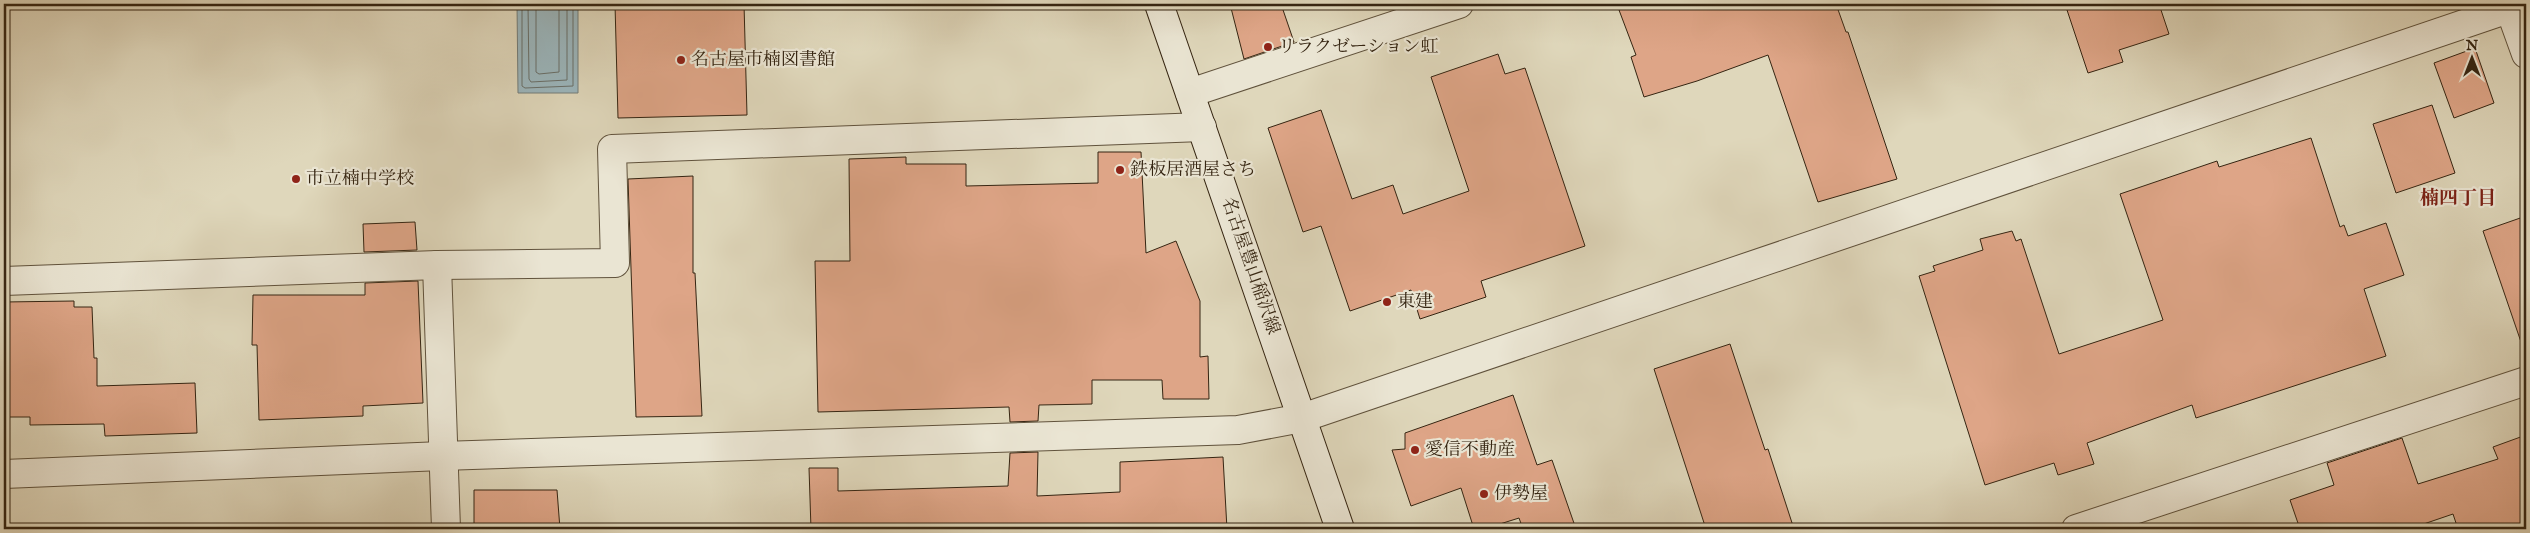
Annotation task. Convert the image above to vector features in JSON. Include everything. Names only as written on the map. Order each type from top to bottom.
[{"type":"street","name":"名古屋豊山稲沢線","points":[[1159,4],[1340,529]]},
{"type":"street","points":[[1190,93],[1459,4]]},
{"type":"street","points":[[4,474],[442,456],[1238,430],[1302,418],[2514,5],[2526,54]]},
{"type":"street","points":[[4,281],[437,265],[615,263],[612,149],[1202,127]]},
{"type":"street","points":[[437,265],[442,456],[446,529]]},
{"type":"street","points":[[2076,529],[2526,381]]},
{"type":"water","points":[[517,4],[578,4],[578,93],[518,93]]},
{"type":"building","name":"名古屋市楠図書館","points":[[615,4],[744,4],[747,115],[618,118]]},
{"type":"building","points":[[1230,4],[1281,4],[1294,42],[1244,59]]},
{"type":"building","points":[[1635,4],[1836,4],[1846,32],[1848,32],[1897,179],[1818,202],[1768,55],[1697,81],[1644,97],[1631,57],[1636,55],[1619,10]]},
{"type":"building","points":[[2065,4],[2159,4],[2169,34],[2119,50],[2123,62],[2088,73]]},
{"type":"building","points":[[2475,48],[2494,103],[2454,118],[2434,63]]},
{"type":"building","points":[[1498,54],[1505,74],[1525,68],[1585,246],[1481,281],[1486,297],[1420,319],[1411,290],[1350,311],[1321,226],[1303,232],[1268,128],[1321,110],[1352,199],[1393,185],[1403,214],[1469,191],[1431,77]]},
{"type":"building","points":[[2432,105],[2455,173],[2396,193],[2373,124]]},
{"type":"building","points":[[2311,138],[2340,227],[2344,225],[2348,236],[2386,223],[2404,275],[2364,289],[2386,356],[2196,418],[2192,405],[2087,443],[2094,464],[2058,475],[2054,463],[1985,485],[1919,276],[1935,271],[1933,266],[1983,250],[1980,239],[2012,231],[2016,241],[2021,239],[2059,354],[2163,320],[2120,194],[2217,161],[2219,167]]},
{"type":"building","points":[[1098,152],[1141,152],[1146,253],[1176,241],[1200,301],[1200,357],[1208,356],[1209,399],[1163,399],[1162,380],[1092,380],[1092,404],[1039,405],[1038,421],[1010,422],[1009,407],[818,412],[815,261],[850,261],[849,159],[906,157],[906,164],[966,164],[966,186],[1098,183]]},
{"type":"building","points":[[693,176],[693,273],[695,273],[702,416],[636,417],[628,179]]},
{"type":"building","points":[[2526,216],[2526,342],[2521,342],[2483,231]]},
{"type":"building","points":[[415,222],[417,250],[364,252],[363,224]]},
{"type":"building","points":[[418,281],[423,403],[363,406],[363,416],[259,420],[257,345],[252,345],[253,295],[365,295],[365,283]]},
{"type":"building","points":[[74,301],[74,307],[92,307],[94,358],[97,358],[97,386],[195,383],[197,433],[105,436],[104,424],[30,425],[30,417],[4,417],[4,302]]},
{"type":"building","points":[[1730,344],[1765,450],[1768,449],[1794,529],[1706,529],[1654,369]]},
{"type":"building","points":[[1513,395],[1537,465],[1552,460],[1576,529],[1523,529],[1519,518],[1484,529],[1474,529],[1461,488],[1411,506],[1392,450],[1405,449],[1405,433]]},
{"type":"building","points":[[2526,435],[2526,529],[2458,529],[2453,514],[2409,529],[2300,529],[2290,500],[2334,485],[2327,463],[2402,438],[2418,484],[2498,459],[2493,447]]},
{"type":"building","points":[[1038,452],[1037,496],[1120,492],[1120,462],[1223,457],[1227,529],[811,529],[809,468],[838,468],[838,491],[1008,486],[1010,453]]},
{"type":"building","points":[[474,490],[557,490],[560,529],[474,529]]},
{"type":"place","name":"リラクゼーション虹","points":[[1268,47]]},
{"type":"place","name":"名古屋市楠図書館","points":[[681,60]]},
{"type":"place","name":"鉄板居酒屋さち","points":[[1120,170]]},
{"type":"place","name":"市立楠中学校","points":[[296,179]]},
{"type":"place","name":"東建","points":[[1387,302]]},
{"type":"place","name":"愛信不動産","points":[[1415,450]]},
{"type":"place","name":"伊勢屋","points":[[1484,494]]},
{"type":"district","name":"楠四丁目","points":[[2458,199]]}]
